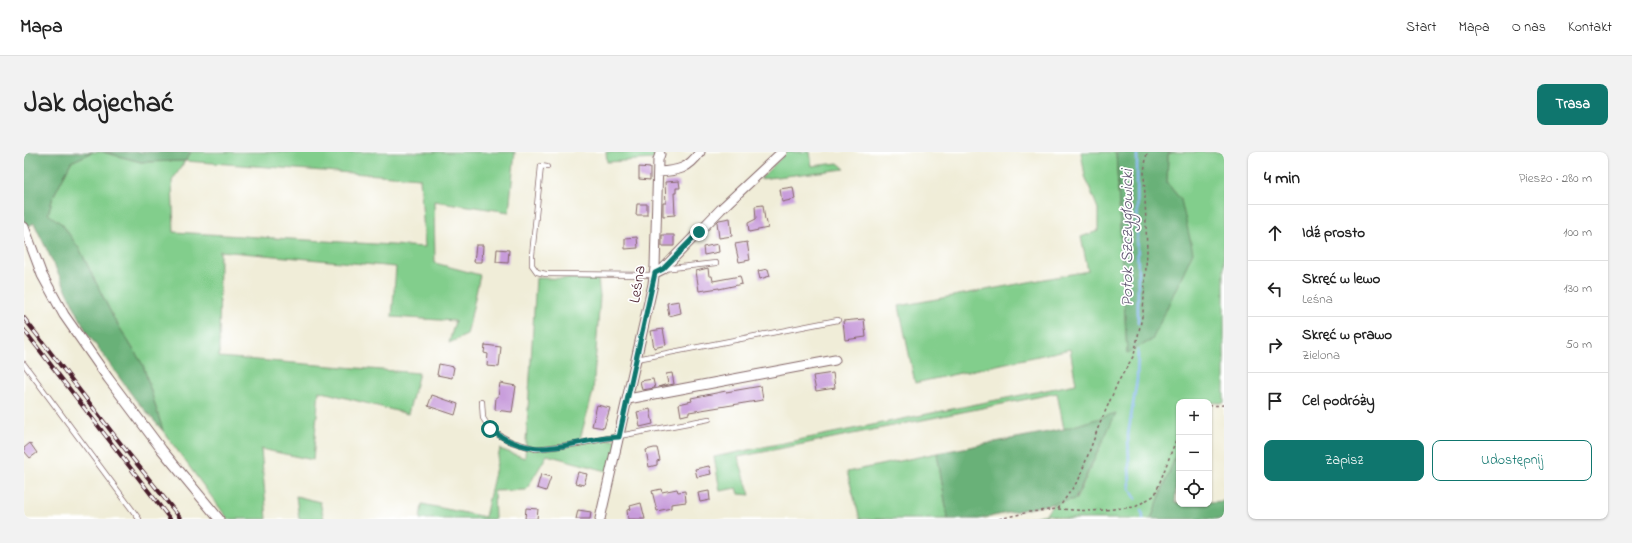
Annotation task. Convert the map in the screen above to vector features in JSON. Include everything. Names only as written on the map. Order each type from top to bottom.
[{"type":"street","points":[[658,172],[688,166],[700,152]]},
{"type":"street","points":[[658,272],[782,152]]},
{"type":"street","name":"Leśna","points":[[600,519],[636,359],[658,272],[658,172],[660,154]]},
{"type":"street","points":[[24,227],[47,286],[64,315],[108,378],[162,450],[218,519]]},
{"type":"street","points":[[628,399],[835,360]]},
{"type":"lane","points":[[547,166],[541,166],[532,255],[532,265],[537,272],[546,274],[658,272],[716,263]]},
{"type":"lane","points":[[636,359],[838,320]]},
{"type":"lane","points":[[24,364],[140,519]]},
{"type":"lane","points":[[482,402],[483,418],[490,429],[504,438],[536,449],[619,437],[709,419]]},
{"type":"path","points":[[1058,509],[1079,479],[1098,428],[1118,382],[1134,355],[1143,312],[1147,251],[1144,172],[1147,152]]},
{"type":"path","points":[[1212,406],[1224,405]]},
{"type":"path","points":[[999,519],[1029,512],[1058,509],[1092,511],[1134,507],[1155,495],[1178,435]]},
{"type":"green space","points":[[24,152],[93,152],[71,162],[53,197],[48,214],[62,224],[80,250],[113,317],[143,365],[163,431],[135,399],[87,333],[34,223],[24,229]]},
{"type":"green space","points":[[93,152],[103,152],[141,162],[185,161],[191,152],[515,152],[509,212],[434,201],[435,263],[480,275],[467,335],[449,343],[455,321],[392,317],[396,267],[220,251],[219,357],[419,373],[408,414],[319,391],[313,460],[261,449],[267,519],[228,519],[163,431],[143,365],[113,317],[80,250],[62,224],[48,215],[53,197],[71,162]],"holes":[[[185,161],[420,178],[425,247],[174,232],[172,181]]]},
{"type":"green space","points":[[103,152],[191,152],[185,161],[141,162]]},
{"type":"green space","points":[[606,152],[656,152],[654,159],[607,162]]},
{"type":"green space","points":[[787,152],[810,152],[812,166],[838,163],[845,169],[760,179]]},
{"type":"green space","points":[[1081,152],[1116,152],[1127,353],[1152,340],[1181,200],[1167,183],[1168,154],[1174,152],[1224,152],[1224,403],[1212,403],[1212,399],[1176,399],[1176,455],[1151,519],[1067,519],[1046,514],[1054,503],[1076,499],[1115,414],[1064,429],[1057,393],[738,457],[750,495],[739,494],[737,488],[720,491],[714,457],[1076,384],[1070,349],[915,383],[899,306],[1088,271],[1081,237],[1098,231],[1098,209],[1085,176]]},
{"type":"green space","points":[[1116,152],[1174,152],[1168,154],[1167,183],[1181,200],[1193,252],[1152,340],[1127,353]]},
{"type":"green space","points":[[536,278],[598,279],[600,296],[593,392],[580,439],[622,440],[614,473],[547,455],[526,490],[494,491],[495,519],[420,519],[422,504],[485,517],[500,449],[525,458]]},
{"type":"green space","points":[[1116,413],[1075,499],[979,519],[948,519],[937,453],[1064,429]]},
{"type":"green space","points":[[937,453],[948,519],[860,519],[847,472]]},
{"type":"green space","points":[[1176,455],[1176,507],[1212,507],[1212,502],[1224,501],[1224,519],[1151,519]]},
{"type":"green space","points":[[296,496],[320,502],[324,519],[299,519]]},
{"type":"green space","points":[[1046,514],[1046,519],[1024,519]]},
{"type":"building","points":[[639,167],[650,168],[650,180],[639,179]]},
{"type":"building","points":[[679,181],[680,188],[676,188],[676,193],[674,193],[675,215],[663,216],[663,203],[666,203],[665,182]]},
{"type":"building","points":[[793,187],[795,199],[782,202],[780,189]]},
{"type":"building","points":[[637,204],[647,204],[647,215],[636,215]]},
{"type":"building","points":[[763,205],[765,220],[766,219],[768,228],[749,232],[748,223],[756,219],[755,206]]},
{"type":"building","points":[[730,218],[732,236],[719,238],[717,222],[719,220]]},
{"type":"building","points":[[662,235],[674,235],[674,246],[662,246]]},
{"type":"building","points":[[637,237],[638,248],[625,249],[625,238]]},
{"type":"building","points":[[747,242],[750,260],[739,262],[735,244]]},
{"type":"building","points":[[718,244],[719,252],[704,255],[703,247]]},
{"type":"building","points":[[476,245],[483,245],[482,262],[474,262]]},
{"type":"building","points":[[497,249],[509,250],[508,263],[496,262]]},
{"type":"building","points":[[708,268],[709,276],[712,276],[713,281],[740,276],[742,284],[719,289],[699,291],[696,271]]},
{"type":"building","points":[[768,269],[770,276],[760,279],[758,271]]},
{"type":"building","points":[[679,301],[681,313],[669,316],[667,303]]},
{"type":"building","points":[[864,319],[866,337],[845,340],[843,321]]},
{"type":"building","points":[[663,329],[666,345],[654,348],[651,331]]},
{"type":"building","points":[[485,345],[501,347],[499,367],[487,366],[488,354],[484,353]]},
{"type":"building","points":[[439,364],[454,367],[452,378],[437,375]]},
{"type":"building","points":[[672,373],[674,384],[658,387],[668,384],[666,374]]},
{"type":"building","points":[[833,373],[835,388],[816,391],[813,376]]},
{"type":"building","points":[[653,379],[655,388],[642,390],[640,381]]},
{"type":"building","points":[[500,383],[516,386],[512,412],[495,410],[496,397],[498,397]]},
{"type":"building","points":[[761,386],[763,400],[689,412],[689,414],[681,416],[679,404],[692,401],[691,398]]},
{"type":"building","points":[[432,395],[458,404],[455,415],[428,406]]},
{"type":"building","points":[[597,405],[610,408],[604,428],[592,426]]},
{"type":"building","points":[[650,409],[653,424],[640,427],[637,412]]},
{"type":"building","points":[[30,443],[37,453],[30,458],[24,451],[24,448]]},
{"type":"building","points":[[657,448],[660,460],[657,461],[657,465],[649,467],[646,450]]},
{"type":"building","points":[[709,466],[711,474],[697,477],[695,469]]},
{"type":"building","points":[[578,472],[587,474],[584,485],[575,483]]},
{"type":"building","points":[[541,474],[551,477],[546,491],[537,488]]},
{"type":"building","points":[[661,489],[662,492],[677,489],[678,492],[685,491],[686,502],[671,504],[671,508],[657,511],[652,491]]},
{"type":"building","points":[[709,491],[710,500],[700,502],[698,493]]},
{"type":"building","points":[[641,503],[645,519],[628,519],[627,510],[631,509],[630,506]]},
{"type":"building","points":[[526,508],[538,509],[537,519],[525,519]]},
{"type":"building","points":[[578,510],[591,512],[590,519],[576,519]]},
{"type":"waterway","name":"Potok Szczygłowicki","points":[[1137,152],[1138,323]]},
{"type":"waterway","name":"Potok Szczygłowicki","points":[[1136,499],[1130,488],[1128,435],[1137,380],[1138,350]]},
{"type":"waterway","name":"Potok Szczygłowicki","points":[[1141,510],[1143,519]]},
{"type":"railway","points":[[24,318],[181,519]]},
{"type":"railway","points":[[24,330],[170,519]]},
{"type":"route","points":[[490,429],[512,442],[536,449],[557,448],[619,437],[655,273],[661,271],[699,232]]}]
